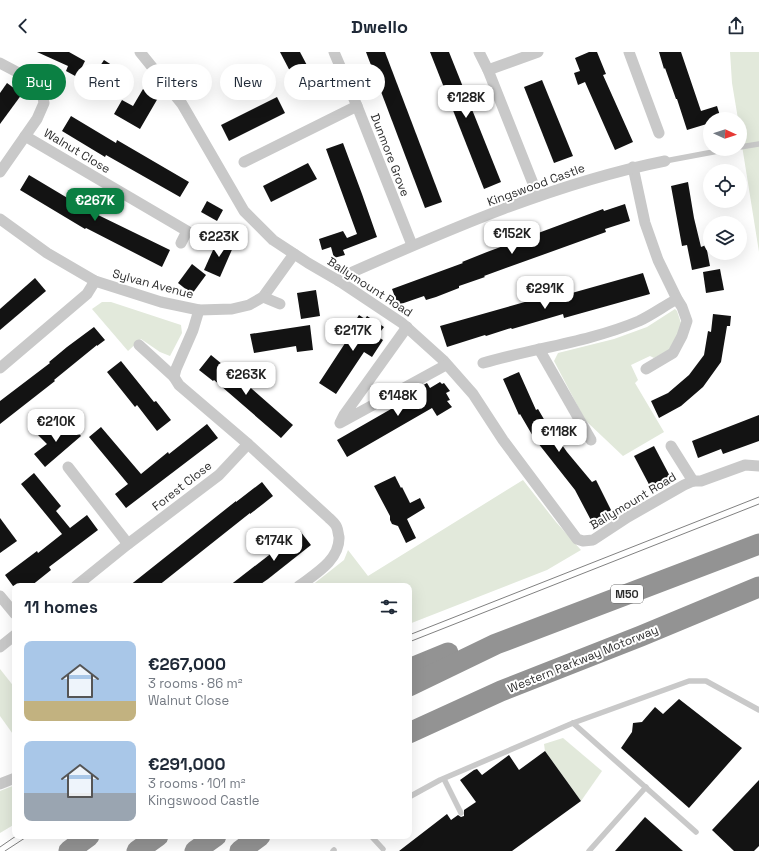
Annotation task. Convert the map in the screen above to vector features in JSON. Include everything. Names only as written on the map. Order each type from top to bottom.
[{"type":"highway","name":"M50","points":[[412,685],[496,644],[759,544]]},
{"type":"highway","name":"Western Parkway Motorway","points":[[412,732],[501,691],[642,636],[759,587]]},
{"type":"highway","name":"M50","points":[[412,668],[456,649],[496,644]]},
{"type":"highway","points":[[57,851],[74,839]]},
{"type":"highway","points":[[69,851],[85,839]]},
{"type":"highway","points":[[137,851],[154,839]]},
{"type":"highway","points":[[195,851],[212,839]]},
{"type":"highway","points":[[240,851],[256,839]]},
{"type":"street","name":"Ballymount Road","points":[[140,52],[182,104],[220,172],[244,211],[274,240],[294,254],[339,280],[407,328],[443,360],[473,394],[503,440],[577,538],[583,541],[593,540],[628,517],[693,481],[701,481],[745,465],[759,466]]},
{"type":"street","name":"Dunmore Grove","points":[[334,52],[412,245]]},
{"type":"street","points":[[479,52],[488,70],[538,196]]},
{"type":"street","points":[[488,70],[538,52]]},
{"type":"street","points":[[629,52],[659,133]]},
{"type":"street","name":"Walnut Close","points":[[0,63],[34,81],[42,92],[44,103],[38,119],[0,172]]},
{"type":"street","points":[[244,162],[357,106]]},
{"type":"street","name":"Walnut Close","points":[[25,136],[187,231],[181,243]]},
{"type":"street","name":"Kingswood Castle","points":[[339,280],[348,274],[412,245],[538,196],[582,181],[633,167],[665,161]]},
{"type":"street","points":[[633,167],[645,223],[658,260],[682,307],[687,321],[682,336],[672,353],[646,369]]},
{"type":"street","name":"Sylvan Avenue","points":[[0,219],[47,253],[95,282],[161,302],[200,310],[232,309],[249,305],[263,297],[294,254]]},
{"type":"street","points":[[0,368],[87,294],[95,282]]},
{"type":"street","points":[[263,297],[280,304]]},
{"type":"street","points":[[483,363],[510,355],[578,341],[609,332],[640,320],[677,299]]},
{"type":"street","points":[[174,376],[200,310]]},
{"type":"street","points":[[407,328],[336,426],[446,365]]},
{"type":"street","points":[[139,345],[174,376],[179,385],[248,444],[338,528],[339,538],[337,550],[324,567],[303,583]]},
{"type":"street","points":[[539,349],[591,440]]},
{"type":"street","name":"Forest Close","points":[[80,583],[128,544],[219,475],[248,444]]},
{"type":"street","name":"Ballymount Road","points":[[671,446],[693,481]]},
{"type":"street","points":[[68,467],[128,544]]},
{"type":"street","points":[[0,596],[12,610]]},
{"type":"street","points":[[0,647],[12,637]]},
{"type":"street","points":[[0,784],[12,779]]},
{"type":"lane","points":[[747,146],[759,144]]},
{"type":"lane","points":[[665,161],[703,154]]},
{"type":"lane","points":[[412,795],[444,778],[573,723],[689,681],[706,681],[759,710]]},
{"type":"lane","points":[[573,723],[696,832]]},
{"type":"lane","points":[[444,778],[461,814]]},
{"type":"lane","points":[[589,851],[646,787]]},
{"type":"lane","points":[[374,839],[383,849]]},
{"type":"shaded area","points":[[730,52],[759,52],[759,252],[747,177],[747,164],[745,164],[744,156],[747,156],[747,112],[737,112],[732,83]]},
{"type":"shaded area","points":[[102,302],[111,302],[181,325],[182,333],[170,356],[160,352],[141,339],[128,351],[92,309]]},
{"type":"shaded area","points":[[675,309],[681,323],[679,334],[669,350],[654,358],[650,356],[631,365],[638,380],[635,383],[664,432],[623,456],[585,420],[554,361],[558,353],[614,339],[647,327]]},
{"type":"shaded area","points":[[523,480],[556,522],[581,550],[547,570],[412,623],[412,583],[315,583],[344,560],[348,550],[368,576]]},
{"type":"shaded area","points":[[0,669],[12,684],[12,733],[0,716]]},
{"type":"shaded area","points":[[563,738],[602,771],[581,801],[545,751],[544,744]]},
{"type":"shaded area","points":[[12,786],[12,826],[0,833],[0,791]]},
{"type":"building","points":[[37,52],[69,52],[85,61],[84,64],[74,64],[74,75],[66,71],[68,66]]},
{"type":"building","points":[[280,52],[300,52],[306,64],[286,64]]},
{"type":"building","points":[[366,52],[385,52],[442,202],[425,208],[384,100],[385,64],[371,64]]},
{"type":"building","points":[[430,52],[449,52],[501,182],[484,189]]},
{"type":"building","points":[[589,52],[597,52],[606,74],[603,75],[633,142],[615,150],[585,82],[578,85],[574,73],[580,71],[575,58]]},
{"type":"building","points":[[659,52],[681,52],[701,111],[717,106],[719,112],[703,112],[703,125],[687,130],[677,99],[665,68],[664,69]]},
{"type":"building","points":[[104,60],[110,64],[101,64]]},
{"type":"building","points":[[542,80],[573,156],[554,163],[524,87]]},
{"type":"building","points":[[7,83],[12,87],[12,100],[18,100],[0,124],[0,93]]},
{"type":"building","points":[[142,91],[142,100],[157,100],[140,129],[114,114],[122,100],[133,106]]},
{"type":"building","points":[[276,98],[285,113],[229,141],[221,125],[271,100],[276,100]]},
{"type":"building","points":[[71,116],[116,143],[117,140],[189,182],[180,197],[106,155],[105,157],[62,131]]},
{"type":"building","points":[[343,143],[377,237],[343,250],[345,255],[334,258],[331,247],[322,250],[319,239],[343,231],[347,238],[357,234],[326,149]]},
{"type":"building","points":[[308,163],[317,179],[271,202],[263,186]]},
{"type":"building","points":[[29,175],[96,215],[170,250],[162,267],[86,228],[85,229],[20,190]]},
{"type":"building","points":[[688,182],[694,218],[701,247],[703,246],[703,260],[709,260],[710,266],[692,270],[687,245],[682,246],[671,186]]},
{"type":"building","points":[[207,201],[223,210],[217,221],[201,212]]},
{"type":"building","points":[[625,204],[630,221],[605,229],[606,232],[484,276],[485,277],[459,286],[459,288],[436,297],[426,300],[424,296],[398,305],[392,289],[603,209],[604,211]]},
{"type":"building","points":[[218,239],[234,245],[220,277],[204,270]]},
{"type":"building","points":[[192,264],[206,275],[192,294],[178,283]]},
{"type":"building","points":[[720,269],[724,290],[706,293],[703,272]]},
{"type":"building","points":[[643,273],[650,294],[564,318],[563,314],[447,347],[440,326],[546,296],[547,300]]},
{"type":"building","points":[[35,278],[46,291],[0,330],[0,309]]},
{"type":"building","points":[[316,290],[320,316],[301,319],[297,293]]},
{"type":"building","points":[[713,314],[731,316],[730,326],[727,326],[721,362],[703,387],[681,406],[659,418],[651,401],[668,393],[689,375],[704,355],[708,331],[711,332]]},
{"type":"building","points":[[359,315],[365,319],[367,316],[384,327],[377,336],[383,340],[372,357],[364,352],[336,394],[319,383],[355,328],[352,326]]},
{"type":"building","points":[[310,325],[313,350],[297,352],[296,346],[254,353],[250,334]]},
{"type":"building","points":[[94,327],[105,340],[0,424],[0,401]]},
{"type":"building","points":[[211,355],[293,425],[281,438],[214,380],[213,381],[199,370]]},
{"type":"building","points":[[121,361],[154,402],[156,401],[171,420],[157,431],[137,405],[135,407],[107,372]]},
{"type":"building","points":[[519,372],[536,410],[538,409],[552,433],[553,432],[567,452],[592,482],[596,480],[614,516],[594,526],[575,490],[534,438],[520,414],[519,415],[503,379]]},
{"type":"building","points":[[440,382],[442,384],[444,383],[450,391],[446,393],[450,400],[447,401],[452,407],[437,416],[432,408],[347,457],[337,440],[412,397],[409,393],[427,383],[430,388]]},
{"type":"building","points":[[759,415],[759,441],[723,454],[721,449],[698,458],[692,441]]},
{"type":"building","points":[[50,424],[59,434],[71,424],[81,436],[45,467],[34,454],[47,444],[38,435]]},
{"type":"building","points":[[207,424],[218,438],[126,508],[115,494],[128,484],[89,437],[101,427],[141,474],[168,452],[169,454]]},
{"type":"building","points":[[654,446],[673,482],[653,492],[634,456]]},
{"type":"building","points":[[34,473],[61,506],[56,511],[70,528],[87,515],[98,530],[49,567],[51,570],[35,583],[12,583],[12,585],[5,575],[37,551],[38,553],[62,534],[21,484]]},
{"type":"building","points":[[395,476],[410,503],[420,498],[425,508],[407,519],[416,538],[406,543],[398,526],[392,524],[390,516],[374,486]]},
{"type":"building","points":[[262,482],[273,496],[162,583],[133,583],[236,501]]},
{"type":"building","points":[[0,518],[17,541],[0,553]]},
{"type":"building","points":[[300,531],[311,545],[262,583],[233,583]]},
{"type":"building","points":[[679,699],[742,748],[689,808],[621,748],[632,732],[633,723],[642,722],[655,707],[663,714]]},
{"type":"building","points":[[545,751],[581,801],[512,851],[399,851],[447,814],[451,820],[458,815],[461,817],[464,816],[464,810],[476,802],[460,780],[474,770],[477,769],[482,775],[509,755],[519,770]]},
{"type":"building","points":[[759,780],[759,846],[754,851],[734,851],[712,830]]},
{"type":"building","points":[[645,817],[683,851],[615,851]]},
{"type":"tram line","points":[[412,634],[759,497]]},
{"type":"tram line","points":[[412,641],[759,504]]},
{"type":"tram line","points":[[0,847],[12,839]]},
{"type":"tram line","points":[[5,851],[23,839]]}]
